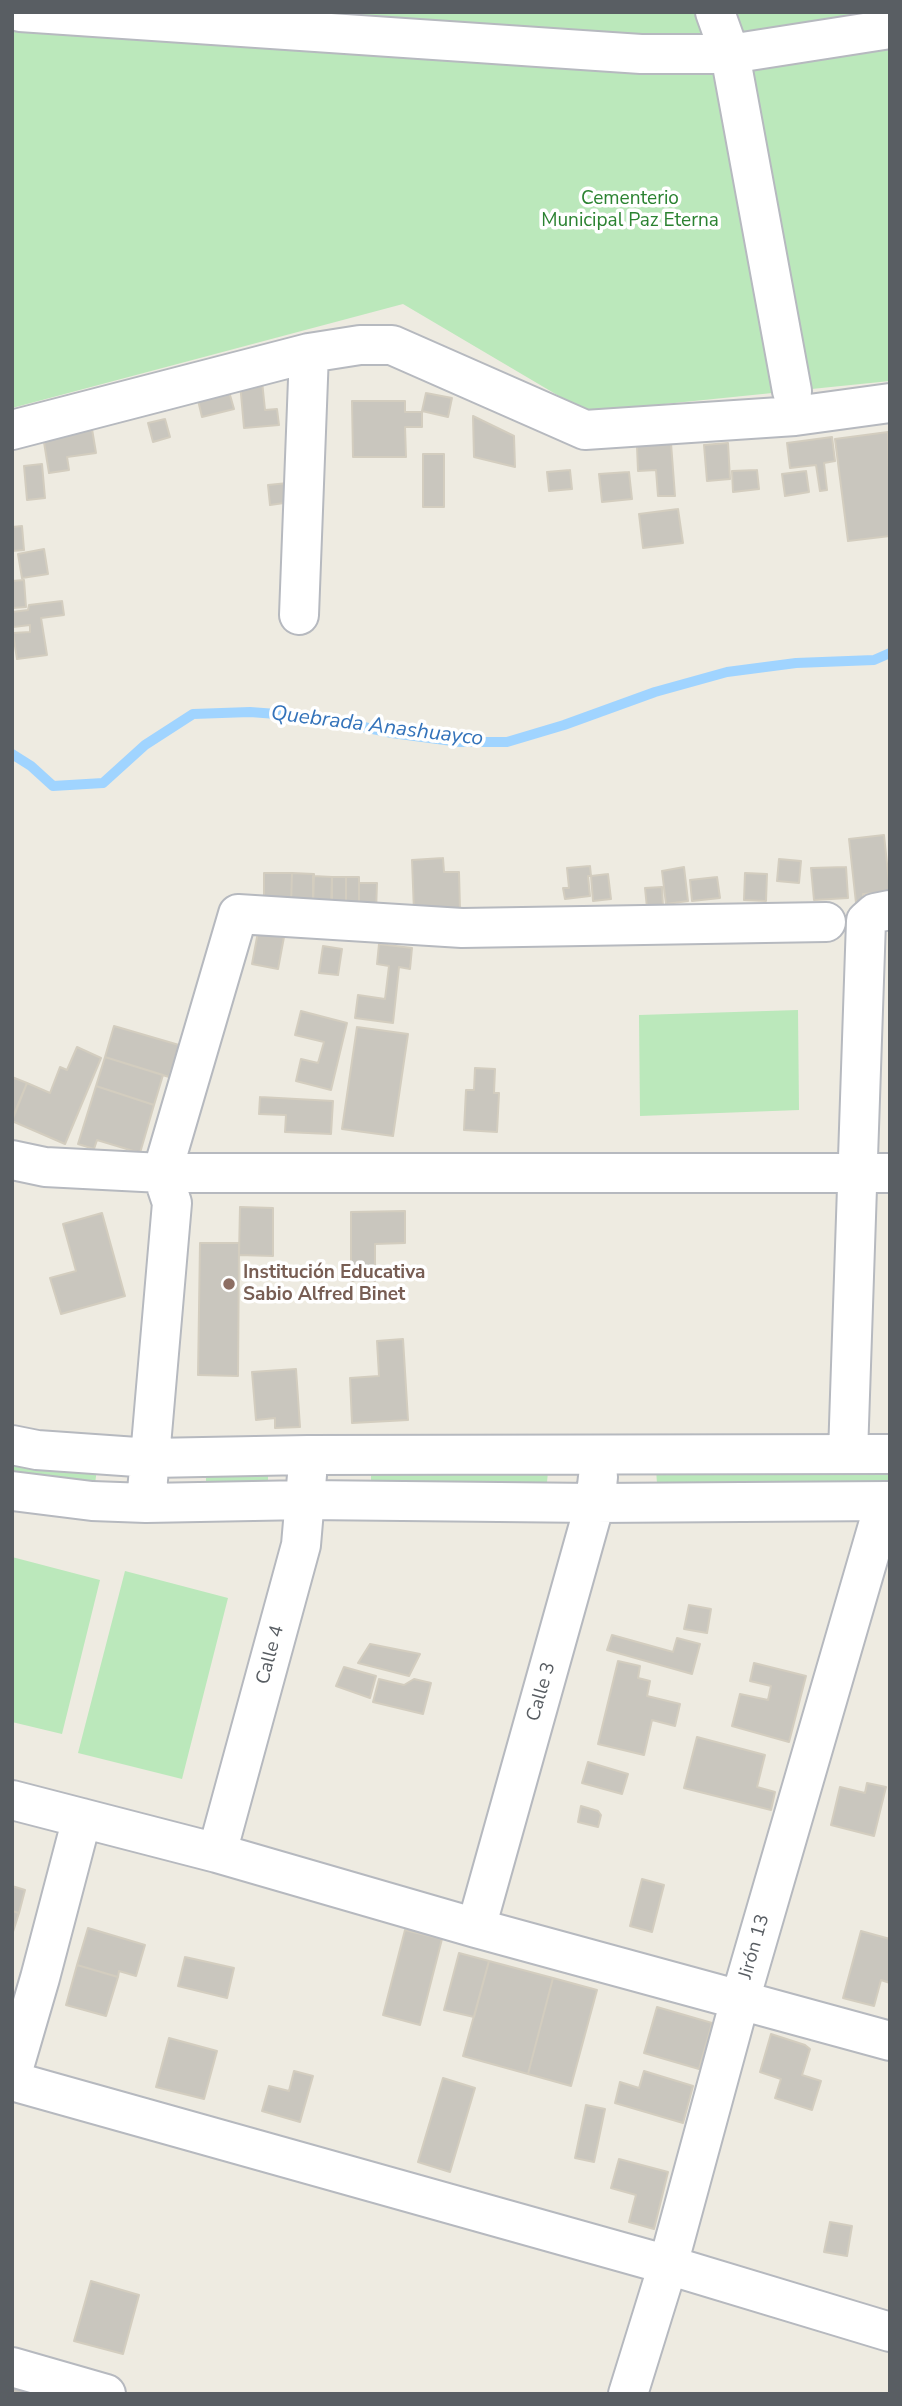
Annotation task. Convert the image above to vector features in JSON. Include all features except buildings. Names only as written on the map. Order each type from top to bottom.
[{"type":"street","points":[[20,12],[641,54],[730,54],[890,29]]},
{"type":"street","points":[[715,12],[730,54],[792,391]]},
{"type":"street","points":[[12,430],[309,353],[360,345],[392,345],[584,430],[795,416],[890,403]]},
{"type":"street","points":[[299,615],[309,353]]},
{"type":"street","points":[[848,1454],[874,1173],[866,921],[875,913],[890,910]]},
{"type":"street","points":[[146,1503],[172,1203],[162,1173],[238,914],[462,928],[826,922]]},
{"type":"street","points":[[12,1160],[45,1167],[162,1173],[874,1173]]},
{"type":"street","points":[[12,1445],[37,1450],[151,1458],[308,1455],[890,1454]]},
{"type":"street","name":"Calle 4","points":[[217,1853],[301,1545],[307,1500],[308,1455]]},
{"type":"street","name":"Calle 3","points":[[476,1928],[595,1503],[600,1455]]},
{"type":"street","points":[[12,1491],[92,1501],[146,1503],[307,1500],[595,1503],[887,1501]]},
{"type":"street","name":"Jirón 13","points":[[628,2394],[668,2265],[740,2000],[887,1501]]},
{"type":"street","points":[[12,1800],[217,1853],[476,1928],[890,2041]]},
{"type":"street","points":[[12,2074],[82,1818]]},
{"type":"street","points":[[12,2081],[668,2265],[890,2332]]},
{"type":"street","points":[[12,2367],[106,2394]]},
{"type":"green space","name":"Cementerio Municipal Paz Eterna","points":[[12,12],[890,12],[890,381],[586,412],[403,304],[12,408]]},
{"type":"green space","points":[[798,1010],[799,1110],[640,1116],[639,1015]]},
{"type":"green space","points":[[12,1461],[97,1469],[95,1484],[12,1473]]},
{"type":"green space","points":[[890,1468],[890,1482],[657,1484],[656,1469]]},
{"type":"green space","points":[[206,1470],[268,1471],[268,1486],[206,1485]]},
{"type":"green space","points":[[371,1472],[548,1472],[547,1482],[371,1484]]},
{"type":"green space","points":[[12,1557],[100,1580],[62,1734],[12,1722]]},
{"type":"green space","points":[[125,1571],[228,1598],[182,1779],[78,1753]]},
{"type":"waterway","name":"Quebrada Anashuayco","points":[[12,754],[31,766],[53,786],[103,783],[145,745],[193,714],[250,712],[316,717],[392,733],[460,742],[507,742],[564,725],[655,692],[727,672],[796,663],[874,660],[890,653]]},
{"type":"place","name":"Institución Educativa Sabio Alfred Binet","points":[[229,1284]]}]
